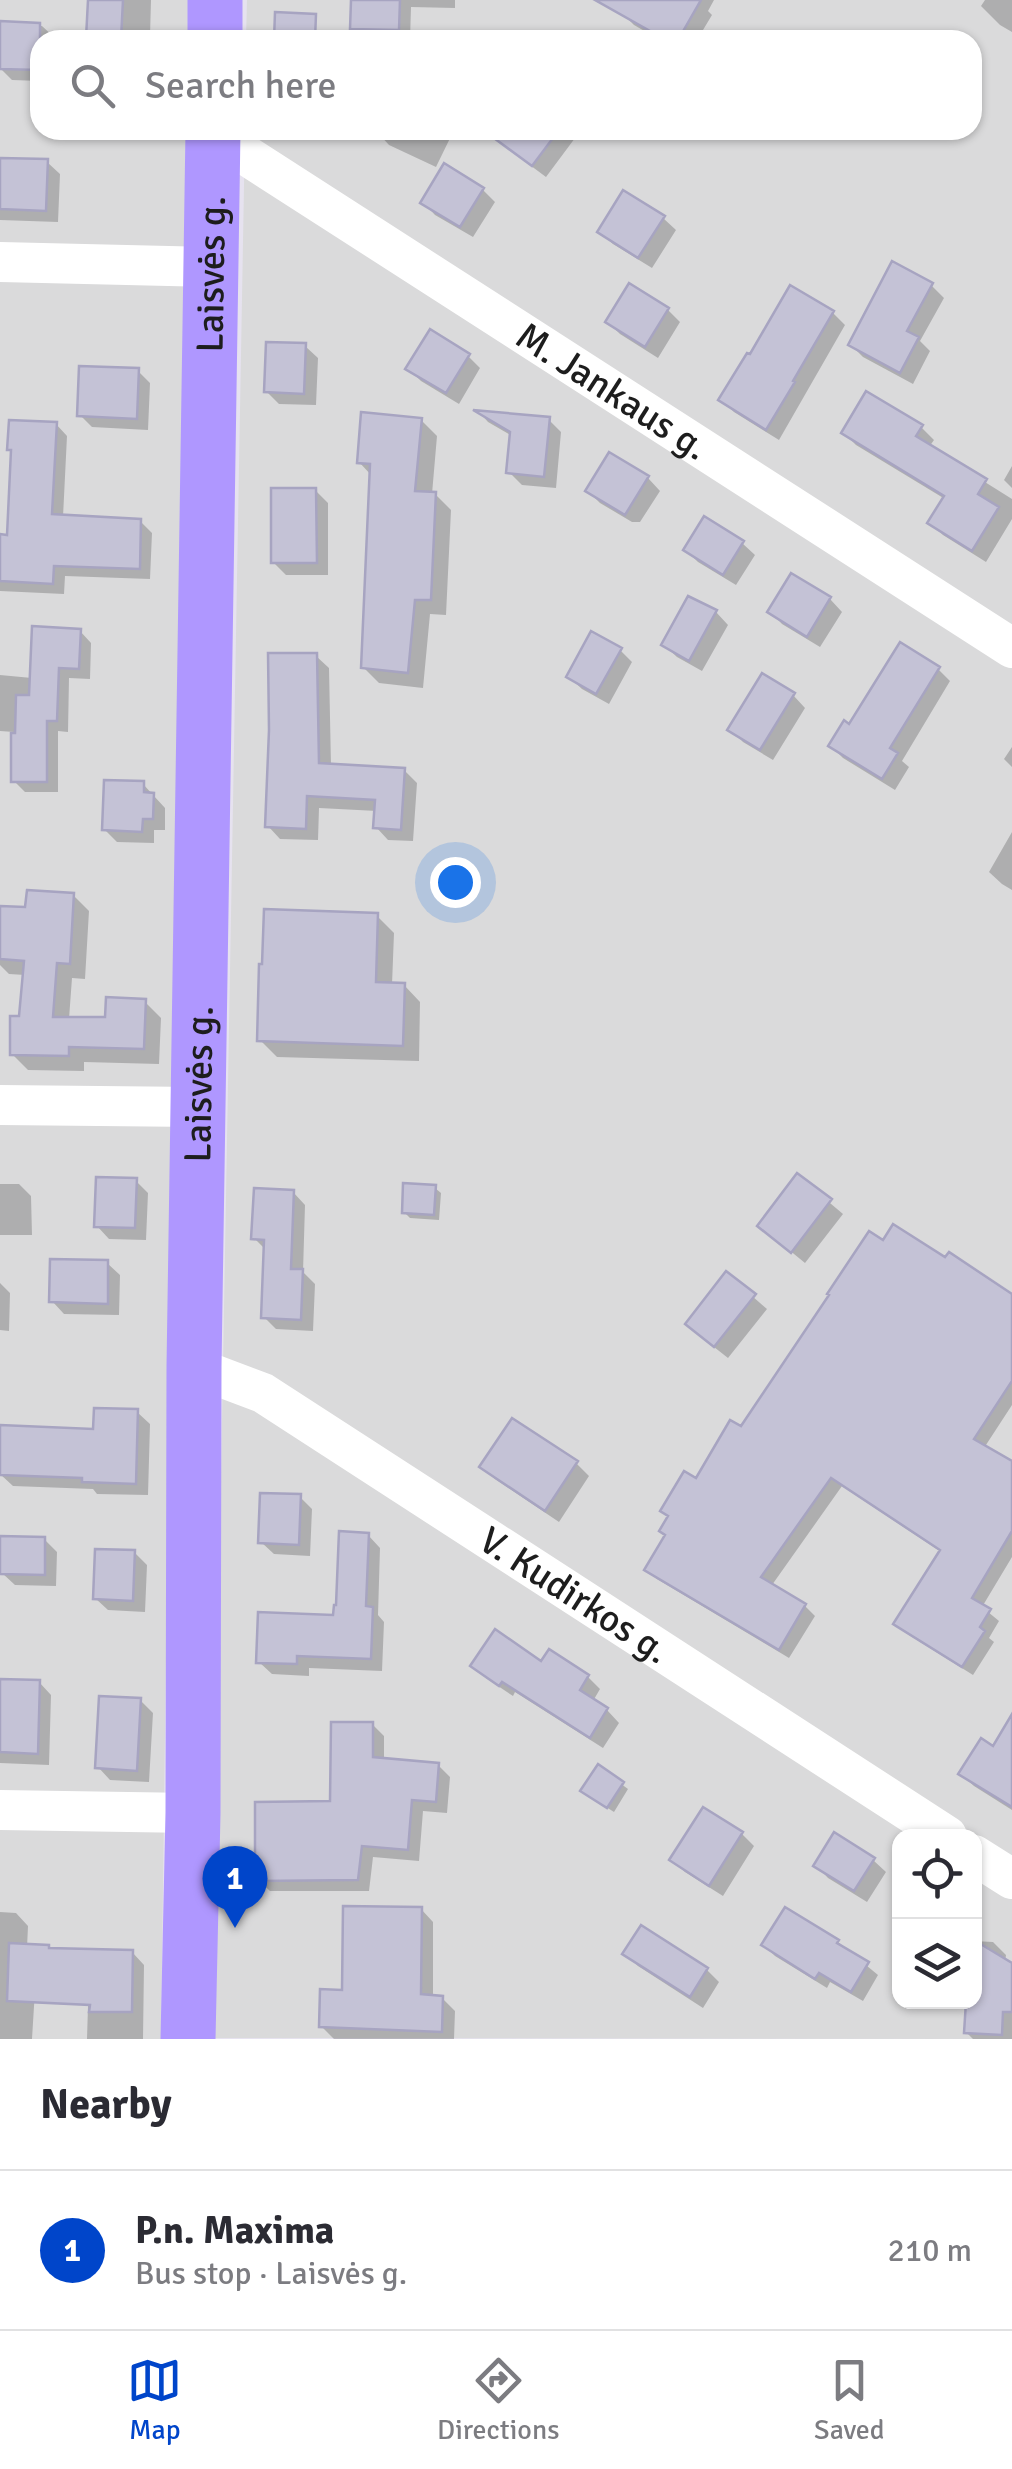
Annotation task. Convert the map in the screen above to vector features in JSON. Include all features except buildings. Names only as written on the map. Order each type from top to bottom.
[{"type":"main road","points":[[214,30],[215,0]]},
{"type":"main road","name":"Laisvės g.","points":[[188,2039],[213,140]]},
{"type":"street","name":"M. Jankaus g.","points":[[225,140],[1012,648]]},
{"type":"street","points":[[0,262],[211,267]]},
{"type":"street","points":[[0,1105],[198,1106]]},
{"type":"street","name":"V. Kudirkos g.","points":[[194,1368],[263,1393],[936,1829]]},
{"type":"street","points":[[0,1810],[192,1813]]},
{"type":"street","points":[[982,1859],[1012,1879]]},
{"type":"shaded area","points":[[0,0],[188,0],[188,30],[30,30],[30,140],[186,140],[161,2039],[0,2039]]},
{"type":"shaded area","points":[[247,0],[1012,0],[1012,2039],[211,2038],[245,140],[982,140],[982,30],[246,30]]},
{"type":"place","name":"P.n. Maxima","points":[[235,1928]]}]
